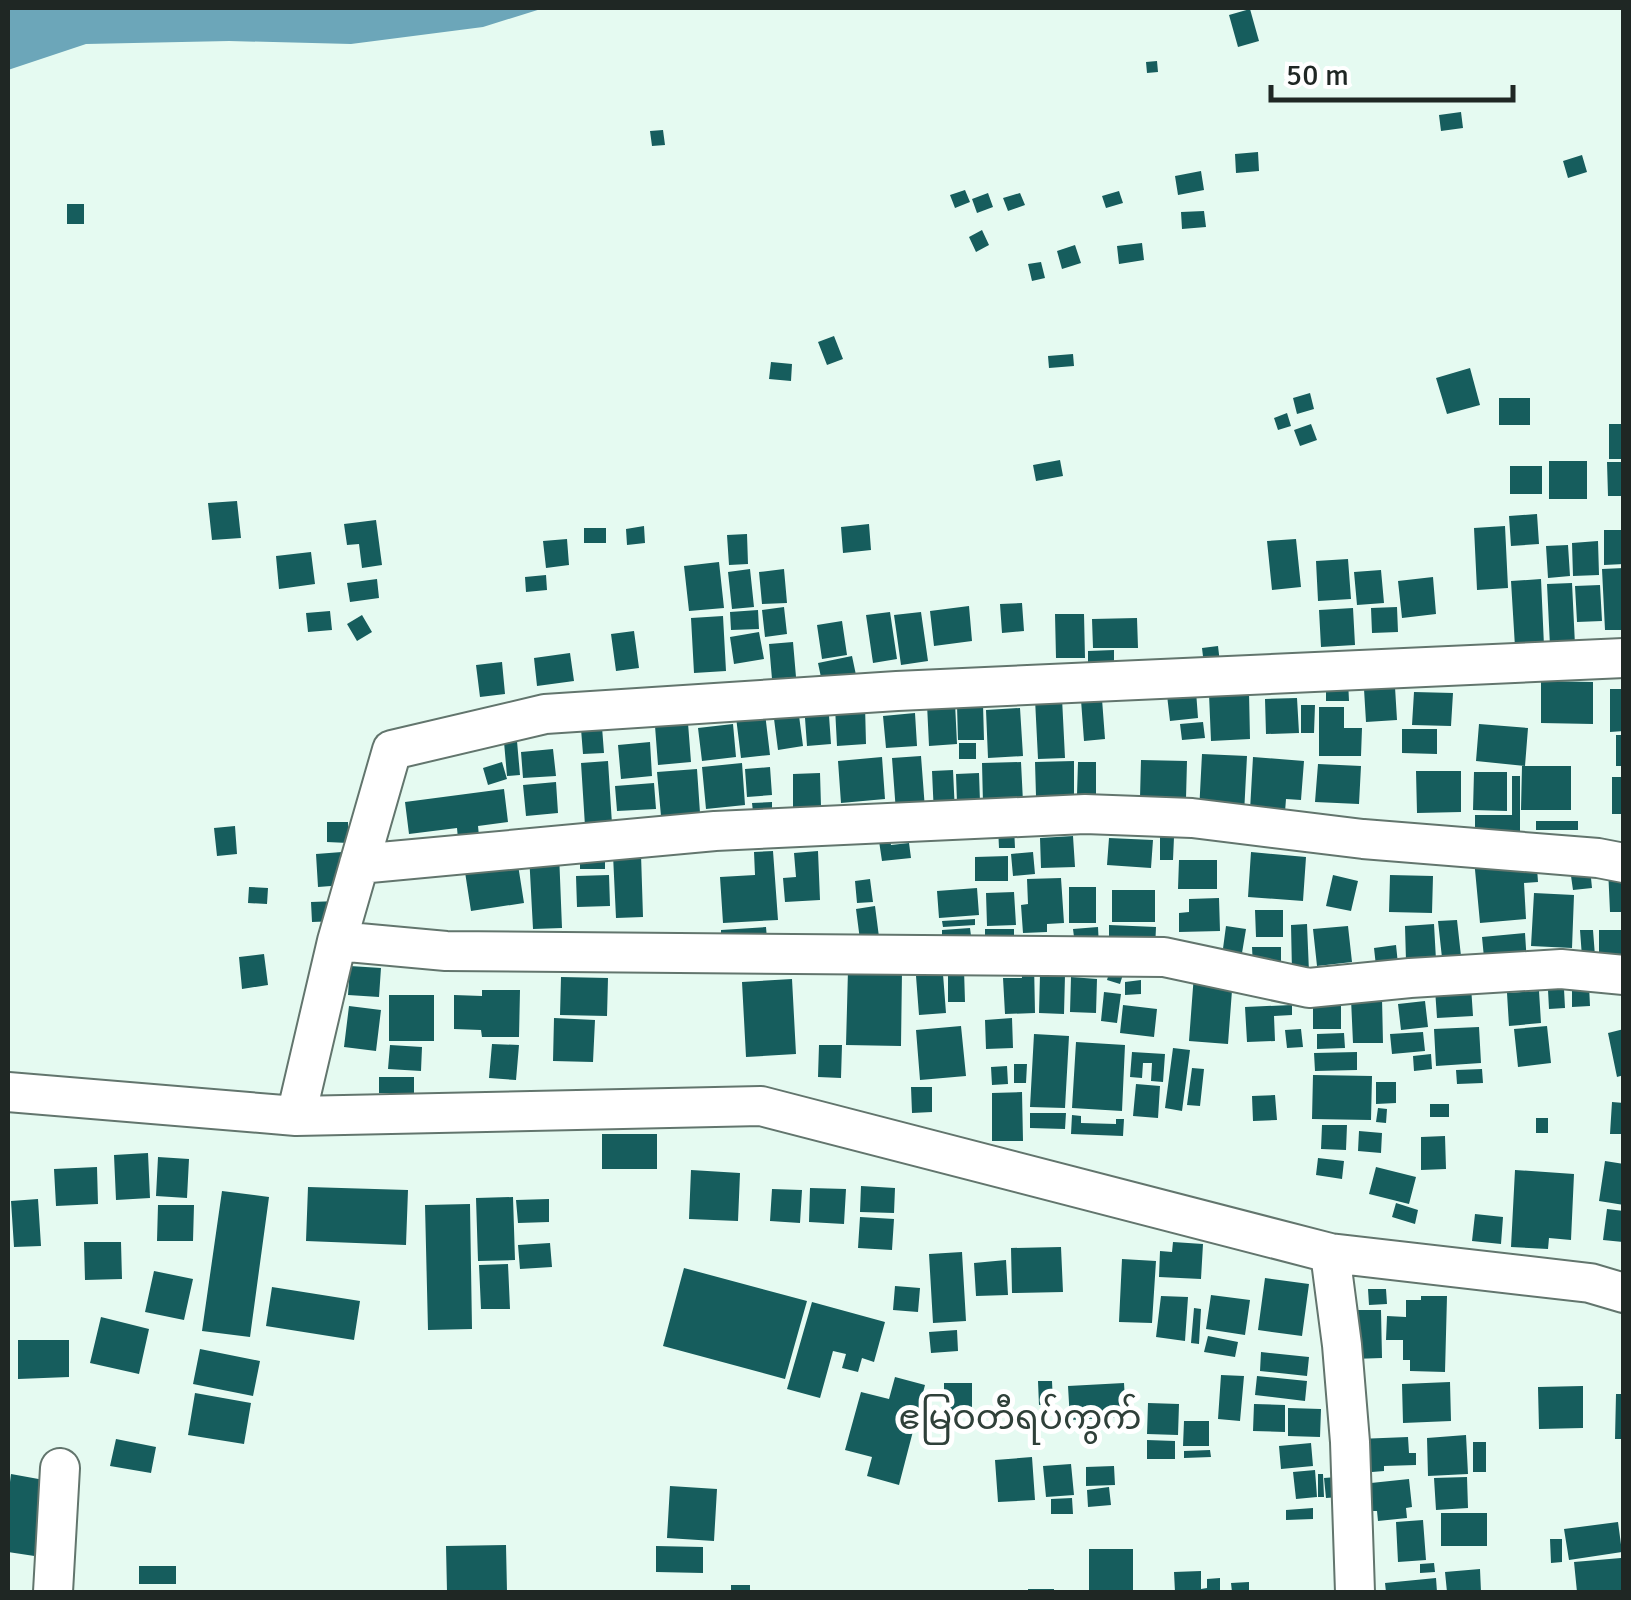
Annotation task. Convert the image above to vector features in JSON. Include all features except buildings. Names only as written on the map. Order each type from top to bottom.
[{"type":"street","points":[[296,1116],[337,942],[392,750],[545,714],[897,690],[1624,658]]},
{"type":"street","points":[[359,864],[715,831],[1085,814],[1192,818],[1363,839],[1624,863]]},
{"type":"street","points":[[337,942],[446,952],[1164,957],[1308,988],[1561,968],[1624,975]]},
{"type":"street","points":[[8,1092],[296,1116],[762,1106],[1330,1252],[1590,1283],[1624,1292]]},
{"type":"street","points":[[1330,1252],[1350,1442],[1355,1592]]},
{"type":"street","points":[[53,1592],[60,1468]]},
{"type":"water","points":[[8,8],[544,8],[483,27],[351,44],[86,44],[8,70]]},
{"type":"district","name":"ဧမြဝတီရပ်ကွက်","points":[[1020,1417]]}]
